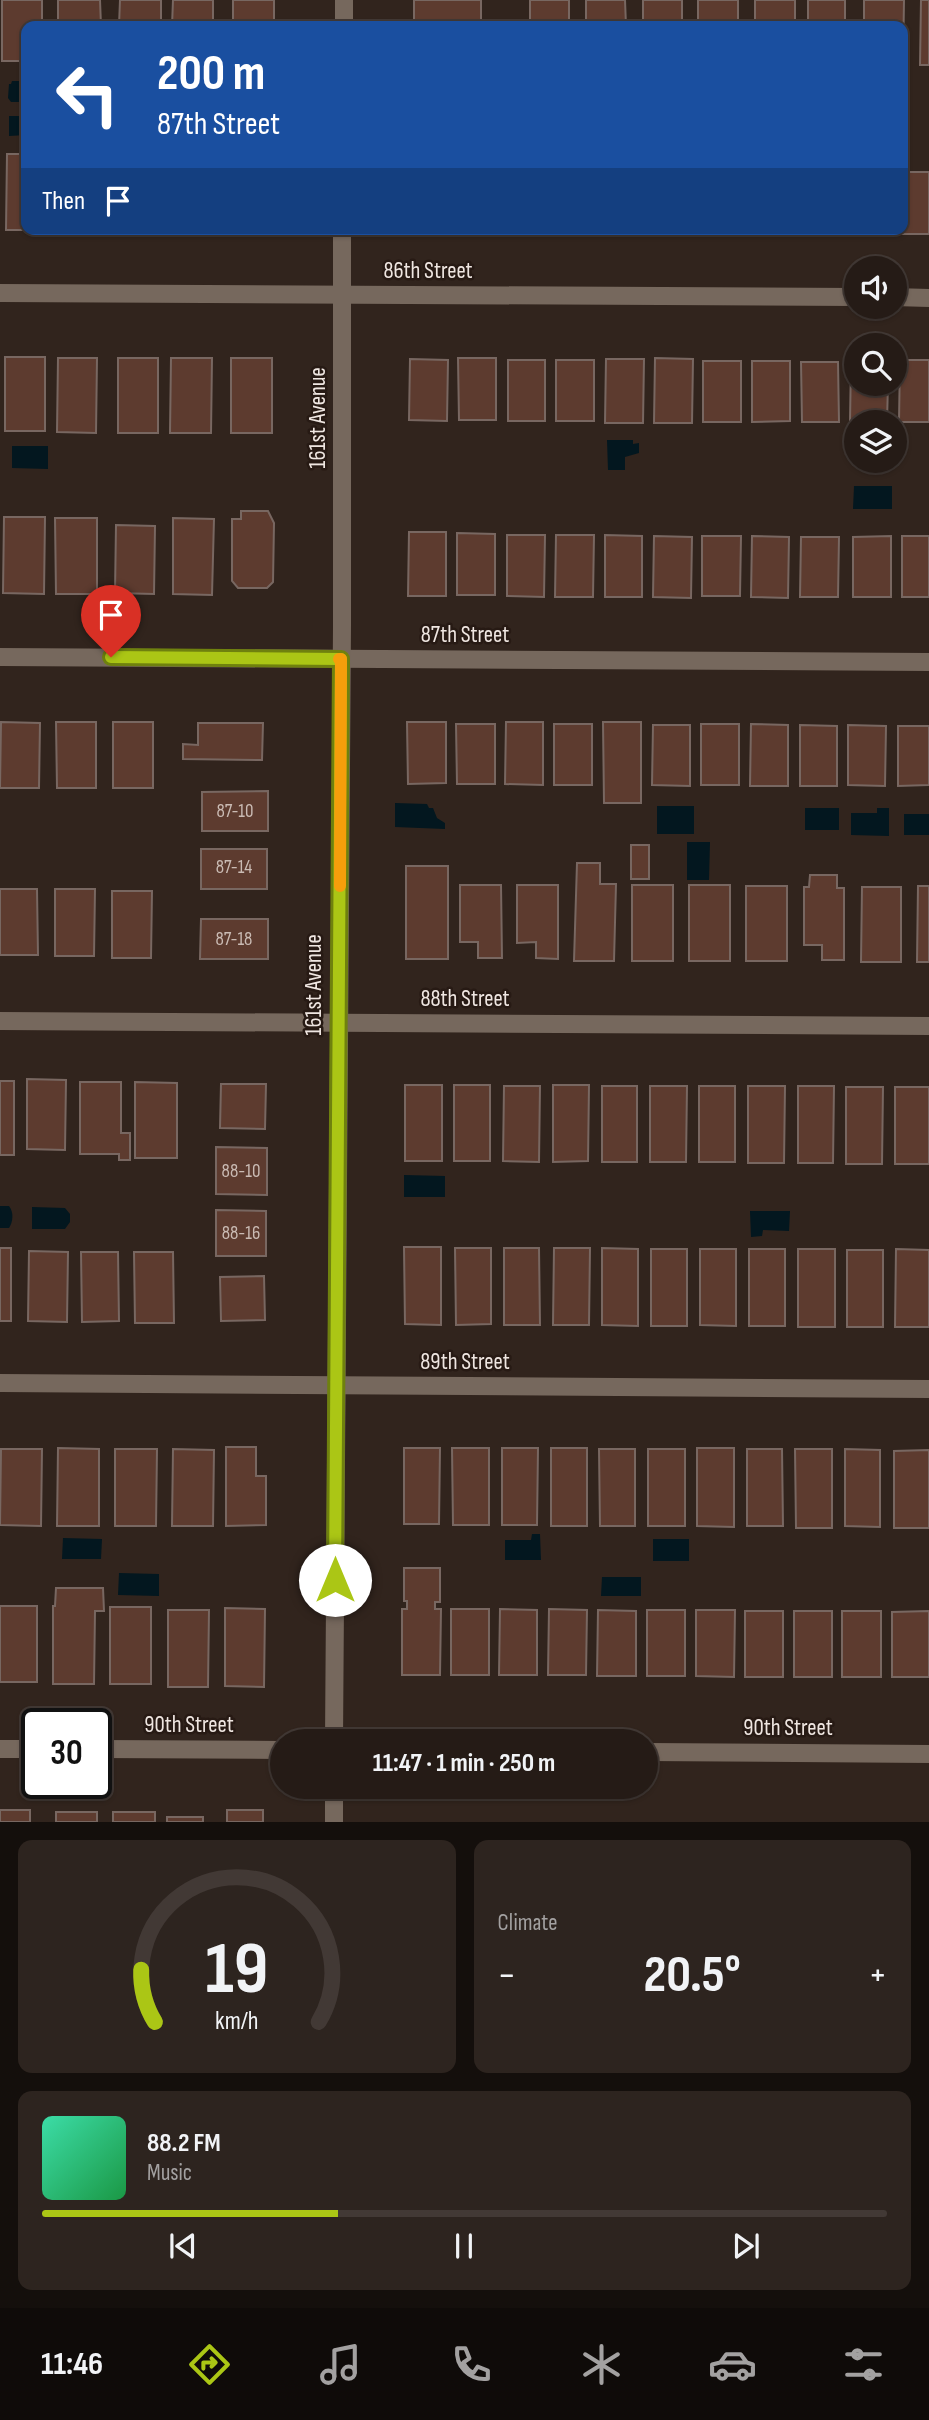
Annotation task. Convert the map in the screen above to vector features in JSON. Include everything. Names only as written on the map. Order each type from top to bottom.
[{"type":"street","points":[[344,0],[344,21]]},
{"type":"street","name":"161st Avenue","points":[[334,1729],[342,235]]},
{"type":"street","name":"86th Street","points":[[0,293],[844,297]]},
{"type":"street","points":[[907,298],[929,298]]},
{"type":"street","name":"87th Street","points":[[0,657],[929,662]]},
{"type":"street","name":"88th Street","points":[[0,1021],[929,1026]]},
{"type":"street","name":"89th Street","points":[[0,1383],[929,1389]]},
{"type":"street","points":[[0,1749],[21,1749]]},
{"type":"street","name":"90th Street","points":[[112,1749],[270,1750]]},
{"type":"street","name":"90th Street","points":[[658,1752],[929,1754]]},
{"type":"street","points":[[334,1799],[334,1822]]},
{"type":"water","points":[[12,81],[21,81],[21,102],[11,102],[8,98]]},
{"type":"water","points":[[9,116],[21,116],[21,135],[9,136]]},
{"type":"water","points":[[607,440],[633,440],[633,444],[639,443],[639,453],[625,457],[625,470],[608,470]]},
{"type":"water","points":[[12,446],[48,446],[48,469],[12,468]]},
{"type":"water","points":[[854,486],[892,486],[892,509],[853,509]]},
{"type":"water","points":[[395,803],[427,804],[429,808],[433,808],[437,818],[445,823],[445,829],[395,827]]},
{"type":"water","points":[[657,806],[694,806],[694,834],[657,834]]},
{"type":"water","points":[[805,808],[839,808],[839,830],[805,830]]},
{"type":"water","points":[[877,808],[889,808],[889,836],[851,835],[851,813],[877,813]]},
{"type":"water","points":[[904,814],[929,814],[929,835],[904,835]]},
{"type":"water","points":[[687,842],[710,842],[709,880],[687,880]]},
{"type":"water","points":[[404,1175],[445,1176],[445,1197],[404,1197]]},
{"type":"water","points":[[0,1206],[11,1208],[9,1228],[0,1228]]},
{"type":"water","points":[[32,1207],[65,1208],[70,1214],[70,1222],[65,1229],[32,1229]]},
{"type":"water","points":[[750,1211],[790,1211],[789,1231],[763,1230],[762,1236],[751,1237]]},
{"type":"water","points":[[532,1534],[540,1534],[541,1560],[505,1560],[505,1540],[531,1540]]},
{"type":"water","points":[[63,1538],[102,1539],[101,1559],[62,1559]]},
{"type":"water","points":[[653,1539],[689,1539],[689,1561],[653,1561]]},
{"type":"water","points":[[119,1573],[159,1574],[159,1596],[118,1595]]},
{"type":"water","points":[[602,1577],[641,1577],[641,1596],[601,1596]]},
{"type":"building","points":[[2,0],[42,0],[42,21],[21,21],[21,61],[2,61]]},
{"type":"building","points":[[58,0],[100,0],[101,21],[58,21]]},
{"type":"building","points":[[120,0],[161,0],[161,21],[119,21]]},
{"type":"building","points":[[173,0],[213,0],[213,21],[172,21]]},
{"type":"building","points":[[233,0],[274,0],[274,21],[233,21]]},
{"type":"building","points":[[414,0],[481,0],[481,21],[414,21]]},
{"type":"building","points":[[530,0],[569,0],[569,21],[530,21]]},
{"type":"building","points":[[586,0],[625,0],[626,21],[586,21]]},
{"type":"building","points":[[643,0],[682,0],[682,21],[643,21]]},
{"type":"building","points":[[698,0],[738,0],[738,21],[698,21]]},
{"type":"building","points":[[755,0],[795,0],[795,21],[755,21]]},
{"type":"building","points":[[808,0],[845,0],[845,21],[808,21]]},
{"type":"building","points":[[864,0],[904,0],[904,21],[864,21]]},
{"type":"building","points":[[921,0],[929,0],[929,65],[920,65]]},
{"type":"building","points":[[7,154],[21,154],[21,230],[6,230]]},
{"type":"building","points":[[908,172],[929,172],[929,234],[908,234]]},
{"type":"building","points":[[5,357],[45,357],[45,431],[5,431]]},
{"type":"building","points":[[58,358],[97,358],[96,433],[57,432]]},
{"type":"building","points":[[118,358],[158,358],[158,433],[118,433]]},
{"type":"building","points":[[171,358],[212,358],[211,433],[170,433]]},
{"type":"building","points":[[231,358],[272,358],[272,433],[231,433]]},
{"type":"building","points":[[458,358],[496,358],[496,420],[459,420]]},
{"type":"building","points":[[655,358],[693,359],[692,423],[654,423]]},
{"type":"building","points":[[410,359],[448,360],[447,421],[409,420]]},
{"type":"building","points":[[606,359],[644,359],[643,423],[605,423]]},
{"type":"building","points":[[508,360],[545,360],[545,421],[508,421]]},
{"type":"building","points":[[556,360],[594,360],[594,421],[556,421]]},
{"type":"building","points":[[907,360],[929,360],[929,422],[907,422],[907,410],[899,410],[899,396],[907,396]]},
{"type":"building","points":[[703,361],[741,361],[741,422],[703,422]]},
{"type":"building","points":[[752,361],[790,361],[790,421],[752,422]]},
{"type":"building","points":[[801,362],[838,362],[839,422],[802,422]]},
{"type":"building","points":[[850,396],[888,396],[887,410],[850,410]]},
{"type":"building","points":[[241,511],[268,511],[274,523],[273,582],[267,588],[238,588],[232,581],[232,519],[241,519]]},
{"type":"building","points":[[4,517],[45,517],[44,594],[3,593]]},
{"type":"building","points":[[55,518],[97,518],[97,594],[56,594]]},
{"type":"building","points":[[173,518],[214,519],[212,595],[173,594]]},
{"type":"building","points":[[116,525],[155,526],[154,594],[115,593]]},
{"type":"building","points":[[409,532],[446,532],[446,596],[408,596]]},
{"type":"building","points":[[457,533],[495,534],[495,595],[457,595]]},
{"type":"building","points":[[507,535],[545,535],[544,597],[507,596]]},
{"type":"building","points":[[556,535],[594,535],[593,597],[555,597]]},
{"type":"building","points":[[605,535],[642,536],[642,597],[605,597]]},
{"type":"building","points":[[654,536],[692,537],[691,598],[653,597]]},
{"type":"building","points":[[702,536],[741,536],[740,596],[702,596]]},
{"type":"building","points":[[752,536],[789,537],[788,598],[751,597]]},
{"type":"building","points":[[891,536],[891,597],[853,597],[853,537]]},
{"type":"building","points":[[902,536],[929,536],[929,597],[902,597]]},
{"type":"building","points":[[801,537],[839,537],[838,597],[800,597]]},
{"type":"building","points":[[1,722],[40,723],[39,788],[0,788]]},
{"type":"building","points":[[56,722],[96,722],[96,788],[57,788]]},
{"type":"building","points":[[113,722],[153,722],[153,788],[113,788]]},
{"type":"building","points":[[407,722],[446,722],[446,783],[408,784]]},
{"type":"building","points":[[506,722],[543,722],[543,785],[505,784]]},
{"type":"building","points":[[603,722],[641,722],[641,803],[604,803]]},
{"type":"building","points":[[198,723],[263,723],[262,760],[183,759],[183,744],[198,745]]},
{"type":"building","points":[[456,724],[495,724],[495,784],[457,784]]},
{"type":"building","points":[[554,724],[592,724],[592,785],[554,785]]},
{"type":"building","points":[[701,724],[739,724],[739,785],[701,785]]},
{"type":"building","points":[[751,724],[788,725],[788,786],[750,786]]},
{"type":"building","points":[[653,725],[690,725],[690,786],[652,785]]},
{"type":"building","points":[[800,725],[837,726],[837,786],[800,786]]},
{"type":"building","points":[[848,725],[886,726],[885,786],[848,785]]},
{"type":"building","points":[[898,726],[929,726],[929,785],[898,786]]},
{"type":"building","points":[[268,791],[268,831],[202,831],[202,792]]},
{"type":"building","points":[[631,845],[649,845],[649,879],[631,879]]},
{"type":"building","points":[[201,849],[267,849],[267,889],[201,889]]},
{"type":"building","points":[[577,863],[600,863],[600,884],[616,884],[614,961],[574,961]]},
{"type":"building","points":[[406,866],[448,866],[448,959],[406,959]]},
{"type":"building","points":[[810,875],[837,875],[837,888],[844,888],[844,960],[822,960],[822,945],[804,945],[804,887],[809,887]]},
{"type":"building","points":[[460,885],[501,885],[502,958],[478,958],[478,942],[460,942]]},
{"type":"building","points":[[517,885],[558,885],[558,959],[536,958],[536,942],[517,943]]},
{"type":"building","points":[[632,885],[673,885],[673,961],[632,961]]},
{"type":"building","points":[[689,885],[730,885],[730,961],[689,961]]},
{"type":"building","points":[[746,886],[787,886],[787,961],[746,961]]},
{"type":"building","points":[[918,886],[929,886],[929,962],[917,962]]},
{"type":"building","points":[[862,887],[901,887],[901,962],[861,962]]},
{"type":"building","points":[[0,889],[37,889],[38,955],[0,955]]},
{"type":"building","points":[[55,889],[95,889],[94,956],[55,956]]},
{"type":"building","points":[[112,891],[152,891],[151,958],[112,958]]},
{"type":"building","points":[[201,919],[268,919],[268,959],[200,959]]},
{"type":"building","points":[[27,1079],[66,1080],[65,1150],[27,1149]]},
{"type":"building","points":[[0,1081],[14,1081],[14,1155],[0,1155]]},
{"type":"building","points":[[80,1082],[121,1082],[121,1133],[130,1133],[130,1160],[119,1160],[119,1154],[80,1154]]},
{"type":"building","points":[[135,1082],[177,1083],[177,1158],[135,1158]]},
{"type":"building","points":[[221,1084],[266,1084],[265,1129],[220,1128]]},
{"type":"building","points":[[405,1085],[442,1085],[442,1161],[405,1161]]},
{"type":"building","points":[[454,1085],[490,1085],[490,1161],[454,1161]]},
{"type":"building","points":[[553,1085],[589,1085],[588,1161],[553,1162]]},
{"type":"building","points":[[504,1086],[540,1086],[539,1162],[503,1161]]},
{"type":"building","points":[[602,1086],[637,1086],[637,1162],[602,1162]]},
{"type":"building","points":[[650,1086],[687,1086],[686,1162],[650,1162]]},
{"type":"building","points":[[699,1086],[735,1086],[735,1162],[699,1162]]},
{"type":"building","points":[[748,1086],[785,1086],[784,1163],[748,1163]]},
{"type":"building","points":[[798,1086],[834,1086],[833,1163],[798,1163]]},
{"type":"building","points":[[846,1087],[883,1087],[882,1164],[846,1164]]},
{"type":"building","points":[[895,1087],[929,1087],[929,1164],[895,1164]]},
{"type":"building","points":[[216,1147],[267,1148],[267,1195],[216,1194]]},
{"type":"building","points":[[216,1210],[266,1211],[266,1256],[216,1256]]},
{"type":"building","points":[[404,1247],[441,1247],[441,1325],[405,1324]]},
{"type":"building","points":[[0,1248],[11,1248],[11,1321],[0,1321]]},
{"type":"building","points":[[455,1248],[491,1248],[491,1324],[456,1325]]},
{"type":"building","points":[[504,1248],[539,1248],[540,1325],[504,1325]]},
{"type":"building","points":[[554,1248],[590,1248],[589,1325],[553,1325]]},
{"type":"building","points":[[602,1248],[638,1249],[638,1326],[602,1325]]},
{"type":"building","points":[[651,1249],[687,1249],[687,1326],[651,1326]]},
{"type":"building","points":[[700,1249],[736,1249],[736,1326],[700,1325]]},
{"type":"building","points":[[749,1249],[785,1249],[785,1326],[749,1326]]},
{"type":"building","points":[[798,1249],[835,1249],[835,1327],[798,1327]]},
{"type":"building","points":[[896,1249],[929,1250],[929,1327],[895,1327]]},
{"type":"building","points":[[847,1250],[883,1250],[883,1327],[847,1327]]},
{"type":"building","points":[[29,1251],[68,1252],[67,1322],[28,1321]]},
{"type":"building","points":[[81,1252],[118,1252],[119,1321],[82,1322]]},
{"type":"building","points":[[134,1252],[173,1252],[174,1323],[135,1323]]},
{"type":"building","points":[[264,1276],[265,1320],[221,1321],[220,1277]]},
{"type":"building","points":[[226,1447],[256,1447],[256,1476],[266,1476],[266,1525],[226,1526]]},
{"type":"building","points":[[58,1448],[99,1449],[99,1526],[57,1526]]},
{"type":"building","points":[[404,1448],[440,1448],[439,1524],[404,1524]]},
{"type":"building","points":[[452,1448],[489,1448],[489,1525],[453,1525]]},
{"type":"building","points":[[502,1448],[538,1448],[537,1525],[502,1525]]},
{"type":"building","points":[[551,1448],[587,1448],[587,1526],[551,1526]]},
{"type":"building","points":[[697,1448],[734,1448],[734,1527],[697,1526]]},
{"type":"building","points":[[1,1449],[42,1449],[41,1526],[0,1525]]},
{"type":"building","points":[[115,1449],[157,1449],[156,1526],[115,1526]]},
{"type":"building","points":[[173,1449],[214,1450],[213,1526],[172,1526]]},
{"type":"building","points":[[599,1449],[635,1449],[635,1526],[600,1526]]},
{"type":"building","points":[[648,1449],[685,1449],[685,1526],[648,1526]]},
{"type":"building","points":[[747,1449],[782,1449],[783,1526],[747,1526]]},
{"type":"building","points":[[795,1449],[832,1449],[832,1528],[796,1528]]},
{"type":"building","points":[[845,1449],[880,1450],[880,1527],[845,1526]]},
{"type":"building","points":[[929,1450],[929,1528],[894,1528],[894,1451]]},
{"type":"building","points":[[404,1568],[440,1568],[440,1602],[435,1602],[435,1609],[441,1609],[440,1675],[402,1675],[402,1609],[407,1609],[407,1601],[404,1601]]},
{"type":"building","points":[[56,1588],[103,1588],[104,1611],[95,1611],[94,1684],[53,1684],[53,1606]]},
{"type":"building","points":[[0,1606],[37,1606],[37,1682],[0,1682]]},
{"type":"building","points":[[110,1607],[151,1607],[151,1684],[110,1684]]},
{"type":"building","points":[[225,1608],[265,1609],[264,1687],[225,1686]]},
{"type":"building","points":[[451,1609],[489,1609],[489,1675],[451,1675]]},
{"type":"building","points":[[500,1609],[537,1610],[537,1675],[499,1675]]},
{"type":"building","points":[[549,1609],[587,1610],[586,1675],[548,1675]]},
{"type":"building","points":[[168,1610],[209,1610],[208,1687],[168,1687]]},
{"type":"building","points":[[598,1610],[636,1611],[636,1676],[597,1676]]},
{"type":"building","points":[[647,1610],[685,1610],[685,1676],[647,1676]]},
{"type":"building","points":[[696,1610],[735,1610],[734,1677],[696,1676]]},
{"type":"building","points":[[745,1611],[783,1611],[783,1677],[745,1677]]},
{"type":"building","points":[[794,1611],[832,1611],[832,1677],[794,1677]]},
{"type":"building","points":[[842,1611],[881,1611],[881,1677],[842,1677]]},
{"type":"building","points":[[929,1611],[929,1677],[892,1677],[892,1612]]},
{"type":"building","points":[[0,1810],[30,1810],[30,1822],[0,1822]]},
{"type":"building","points":[[227,1810],[263,1810],[263,1822],[227,1822]]},
{"type":"building","points":[[56,1812],[97,1812],[97,1822],[56,1822]]},
{"type":"building","points":[[113,1812],[155,1812],[155,1822],[113,1822]]},
{"type":"building","points":[[167,1817],[203,1817],[203,1822],[167,1822]]},
{"type":"slow traffic","points":[[339,659],[340,886]]},
{"type":"route","points":[[111,657],[341,659],[335,1580]]}]
